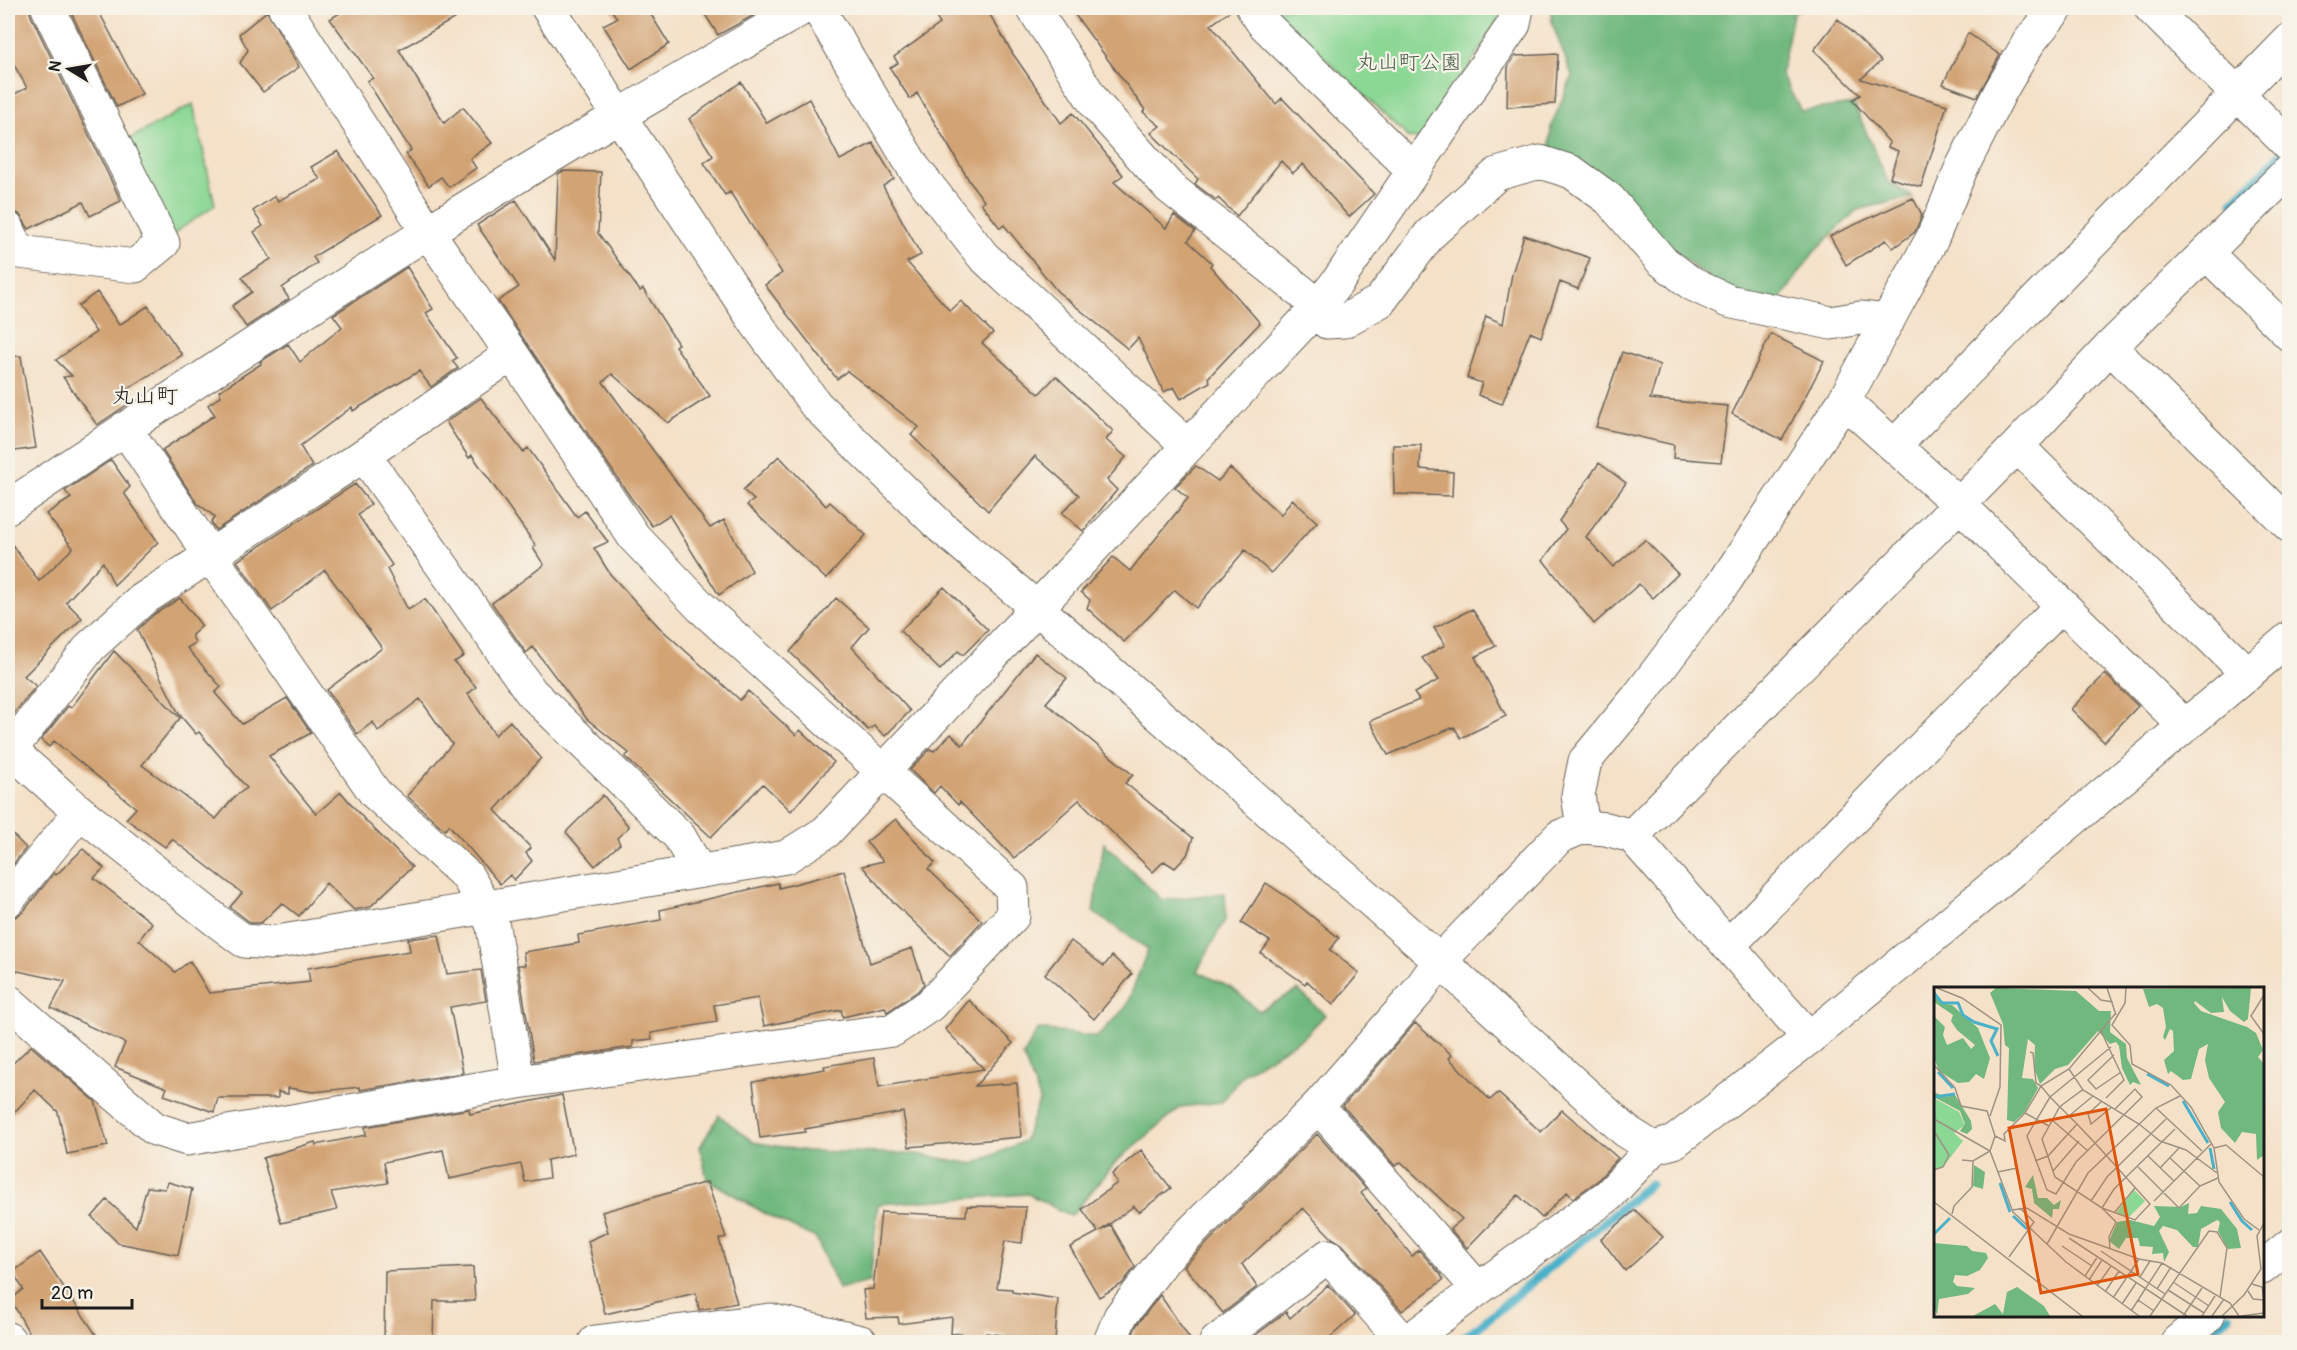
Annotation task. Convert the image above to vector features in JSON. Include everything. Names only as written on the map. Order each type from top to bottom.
[{"type":"street","points":[[8,229],[19,252],[135,266],[163,243],[48,8]]},
{"type":"street","points":[[8,1000],[155,1130],[187,1139],[518,1082],[893,1030],[930,1005],[1013,915],[1012,888],[701,608],[634,537],[428,232],[285,8]]},
{"type":"street","points":[[548,8],[756,322],[816,405],[941,527],[1440,961],[1626,1131],[1653,1148]]},
{"type":"street","points":[[8,507],[125,428],[428,232],[618,116],[803,8]]},
{"type":"street","points":[[818,8],[914,168],[983,256],[1188,446]]},
{"type":"street","points":[[1033,8],[1096,105],[1169,187],[1303,294],[1327,321],[1344,321],[1380,301],[1430,234],[1497,174],[1540,162],[1572,172],[1609,199],[1661,260],[1692,284],[1728,301],[1831,323],[1860,318],[1888,321]]},
{"type":"street","points":[[1253,8],[1263,23],[1413,170]]},
{"type":"street","points":[[512,354],[364,455],[142,600],[91,646],[9,749],[80,812],[244,941],[271,943],[786,857],[826,832],[1317,308],[1338,281],[1514,24],[1517,8]]},
{"type":"street","points":[[1583,827],[1578,795],[1584,761],[1638,696],[1726,580],[1845,401],[1932,239],[1961,169],[2000,92],[2029,42],[2057,8]]},
{"type":"street","points":[[2151,8],[2289,146]]},
{"type":"street","points":[[1894,446],[2289,40]]},
{"type":"street","points":[[1632,836],[2017,446],[2110,347],[2289,170]]},
{"type":"street","points":[[2206,253],[2289,335]]},
{"type":"street","points":[[2110,347],[2289,526]]},
{"type":"street","points":[[1845,401],[1959,504],[2184,725]]},
{"type":"street","points":[[125,428],[375,793],[466,876],[486,906],[493,927],[518,1082]]},
{"type":"street","points":[[2017,446],[2248,674]]},
{"type":"street","points":[[364,455],[531,692],[680,836],[699,871]]},
{"type":"street","points":[[1728,946],[2062,605]]},
{"type":"street","points":[[1216,1342],[1328,1256],[1406,1342],[1609,1196],[1653,1148],[1674,1142],[1809,1038],[2289,638]]},
{"type":"street","points":[[8,900],[80,812]]},
{"type":"street","points":[[1110,1342],[1120,1317],[1166,1257],[1318,1106],[1416,994],[1440,961],[1559,837],[1583,827],[1606,829],[1632,836],[1809,1038]]},
{"type":"street","points":[[1318,1106],[1478,1289]]},
{"type":"street","points":[[2264,1266],[2289,1245]]},
{"type":"street","points":[[2177,1342],[2207,1317]]},
{"type":"street","points":[[595,1342],[770,1320],[861,1342]]},
{"type":"green space","name":"丸山町公園","points":[[1272,8],[1501,8],[1499,17],[1425,140],[1409,138]]},
{"type":"green space","points":[[1551,8],[1801,8],[1793,14],[1781,74],[1801,111],[1854,104],[1888,182],[1913,197],[1857,210],[1814,252],[1778,303],[1730,294],[1549,157],[1551,127],[1572,76],[1552,23]]},
{"type":"green space","points":[[193,104],[215,205],[166,239],[120,144]]},
{"type":"green space","points":[[1104,843],[1162,900],[1225,893],[1226,918],[1197,971],[1233,989],[1259,1011],[1298,990],[1325,1015],[1304,1037],[1244,1073],[1222,1102],[1181,1107],[1117,1161],[1071,1216],[1028,1194],[878,1204],[870,1282],[838,1289],[816,1238],[771,1217],[707,1179],[700,1147],[719,1115],[753,1142],[806,1151],[917,1154],[974,1164],[1024,1141],[1040,1099],[1023,1056],[1038,1029],[1097,1037],[1126,1007],[1148,949],[1093,912]]},
{"type":"building","points":[[8,8],[29,8],[121,201],[90,216],[83,202],[29,229],[19,214],[8,211],[8,97],[27,88],[8,54]]},
{"type":"building","points":[[69,8],[97,8],[142,94],[117,107]]},
{"type":"building","points":[[348,8],[473,8],[399,50],[444,123],[463,107],[492,143],[470,159],[476,168],[449,187],[441,177],[429,186],[406,154],[411,150],[367,81],[373,78],[330,19]]},
{"type":"building","points":[[610,8],[647,8],[669,44],[631,69],[603,25],[617,18]]},
{"type":"building","points":[[701,8],[767,8],[718,35]]},
{"type":"building","points":[[930,8],[986,8],[1013,54],[1061,123],[1073,113],[1123,175],[1114,182],[1166,228],[1174,215],[1195,231],[1188,241],[1212,263],[1210,266],[1260,323],[1208,378],[1210,382],[1181,399],[1174,387],[1164,392],[1138,338],[1128,349],[1057,291],[1004,225],[1000,228],[981,203],[984,201],[970,182],[917,93],[910,99],[890,68],[898,63],[894,57],[940,24]]},
{"type":"building","points":[[1070,8],[1234,8],[1211,25],[1276,104],[1282,98],[1374,194],[1349,217],[1303,164],[1293,173],[1281,161],[1237,216],[1218,198],[1216,200],[1195,184],[1198,179],[1151,133],[1160,126],[1143,112],[1145,110]]},
{"type":"building","points":[[267,11],[299,67],[263,92],[240,63],[248,50],[239,34]]},
{"type":"building","points":[[1838,19],[1881,61],[1861,79],[1947,105],[1921,187],[1890,178],[1898,151],[1888,147],[1890,143],[1852,100],[1860,95],[1814,50]]},
{"type":"building","points":[[1968,33],[2000,55],[1977,97],[1943,84]]},
{"type":"building","points":[[1558,54],[1555,104],[1507,107],[1508,67],[1515,56]]},
{"type":"building","points":[[741,82],[767,123],[809,99],[840,160],[873,143],[894,179],[883,186],[921,255],[907,262],[950,311],[961,301],[993,333],[982,343],[1039,394],[1056,376],[1113,431],[1106,440],[1126,457],[1107,480],[1117,490],[1083,531],[1062,513],[1079,495],[1035,456],[988,511],[911,435],[919,427],[847,371],[837,379],[793,322],[765,285],[782,273],[730,192],[725,195],[704,163],[713,156],[689,119]]},
{"type":"building","points":[[338,151],[382,215],[313,257],[317,263],[282,288],[289,299],[246,327],[232,306],[252,292],[242,277],[271,259],[254,232],[263,226],[253,211],[275,196],[278,201],[320,179],[311,167]]},
{"type":"building","points":[[563,171],[601,172],[598,233],[640,291],[643,289],[678,344],[675,346],[710,396],[668,423],[612,374],[603,382],[710,528],[724,520],[752,571],[719,595],[669,515],[652,526],[498,301],[519,287],[477,225],[516,200],[555,260],[558,174]]},
{"type":"building","points":[[1913,198],[1922,215],[1915,232],[1893,248],[1886,240],[1846,265],[1830,236]]},
{"type":"building","points":[[1524,235],[1590,258],[1578,289],[1560,282],[1541,337],[1530,332],[1502,404],[1478,395],[1482,383],[1467,378],[1486,316],[1503,324],[1512,274]]},
{"type":"building","points":[[407,267],[433,309],[426,313],[457,358],[452,361],[458,368],[431,387],[419,371],[353,411],[352,407],[300,446],[312,466],[216,530],[211,522],[215,517],[197,503],[162,450],[215,415],[208,405],[221,396],[219,391],[288,344],[300,362],[342,327],[333,315]]},
{"type":"building","points":[[97,292],[119,325],[148,306],[182,355],[118,395],[128,404],[97,425],[63,377],[72,376],[56,360],[96,332],[78,306]]},
{"type":"building","points":[[1771,334],[1824,361],[1782,440],[1732,414]]},
{"type":"building","points":[[1622,352],[1660,365],[1650,399],[1728,406],[1721,462],[1673,458],[1674,445],[1596,427]]},
{"type":"building","points":[[21,356],[36,448],[8,452],[8,357]]},
{"type":"building","points":[[481,398],[523,452],[528,448],[577,517],[585,511],[608,542],[594,548],[610,574],[659,627],[740,700],[748,691],[796,735],[800,730],[834,762],[791,811],[763,784],[711,837],[625,757],[629,753],[587,719],[533,647],[526,653],[492,603],[544,565],[533,548],[536,546],[472,455],[469,458],[446,422]]},
{"type":"building","points":[[1393,445],[1421,445],[1420,469],[1453,472],[1452,496],[1394,494]]},
{"type":"building","points":[[779,456],[826,506],[830,502],[866,535],[826,579],[747,505],[754,500],[743,490]]},
{"type":"building","points":[[111,460],[130,487],[124,493],[158,542],[114,585],[103,562],[66,602],[82,618],[24,676],[36,686],[12,716],[8,712],[8,539],[39,581],[73,548],[46,514],[71,498],[65,491]]},
{"type":"building","points":[[1599,463],[1626,483],[1586,537],[1613,567],[1645,540],[1678,574],[1653,598],[1639,584],[1594,624],[1543,560],[1566,529],[1559,521]]},
{"type":"building","points":[[1196,466],[1218,481],[1230,468],[1281,515],[1292,499],[1317,522],[1271,573],[1245,550],[1196,608],[1175,590],[1124,642],[1087,608],[1090,600],[1081,592],[1113,557],[1130,571],[1188,498],[1175,487]]},
{"type":"building","points":[[355,484],[371,504],[358,515],[392,565],[387,569],[408,610],[425,599],[464,656],[454,662],[476,687],[468,694],[495,735],[510,721],[541,758],[495,810],[531,848],[526,853],[532,861],[514,880],[510,875],[500,884],[449,825],[445,830],[407,796],[452,744],[420,699],[378,731],[373,722],[357,734],[327,690],[382,648],[325,570],[272,611],[237,561]]},
{"type":"building","points":[[944,587],[988,630],[963,655],[958,651],[940,670],[900,631]]},
{"type":"building","points":[[180,598],[202,626],[192,635],[195,643],[187,648],[221,687],[215,693],[242,724],[287,698],[311,733],[269,756],[316,814],[341,792],[364,819],[412,867],[370,907],[354,910],[326,883],[299,916],[282,903],[261,923],[251,923],[230,907],[242,893],[172,839],[165,847],[126,819],[136,808],[54,741],[49,747],[41,740],[68,706],[71,708],[114,651],[180,718],[142,765],[216,819],[235,796],[247,788],[199,732],[196,734],[179,714],[137,630],[153,615]]},
{"type":"building","points":[[836,598],[869,627],[852,647],[910,711],[885,736],[874,726],[868,730],[790,652]]},
{"type":"building","points":[[1472,609],[1496,646],[1475,657],[1506,716],[1461,738],[1454,727],[1388,755],[1370,721],[1419,700],[1414,693],[1439,680],[1422,658],[1445,645],[1434,628]]},
{"type":"building","points":[[1035,653],[1067,678],[1046,703],[1133,775],[1125,783],[1193,838],[1187,855],[1175,868],[1164,861],[1153,872],[1079,800],[1014,858],[960,802],[958,805],[940,786],[934,793],[910,770],[930,749],[934,751],[951,734],[962,745]]},
{"type":"building","points":[[2105,674],[2138,706],[2104,742],[2071,709]]},
{"type":"building","points":[[603,795],[629,827],[617,838],[620,844],[595,866],[566,832]]},
{"type":"building","points":[[896,819],[935,863],[928,869],[982,921],[950,956],[892,901],[862,866],[883,861],[866,842]]},
{"type":"building","points":[[8,830],[26,848],[8,871]]},
{"type":"building","points":[[83,849],[104,868],[94,878],[152,923],[139,940],[175,972],[190,961],[209,993],[310,982],[308,968],[410,951],[408,939],[439,935],[447,974],[481,970],[486,1001],[450,1007],[463,1073],[360,1090],[360,1087],[313,1092],[288,1088],[288,1094],[278,1092],[278,1098],[218,1098],[214,1112],[164,1095],[167,1088],[115,1067],[125,1043],[51,1008],[65,981],[8,969],[8,918],[23,912],[54,873],[56,875]]},
{"type":"building","points":[[844,871],[870,963],[912,948],[924,984],[918,991],[887,1012],[885,1007],[843,1017],[841,1010],[764,1026],[758,998],[714,1005],[717,1022],[651,1033],[652,1039],[633,1041],[633,1047],[534,1061],[518,965],[525,965],[523,952],[579,943],[578,935],[661,920],[660,910],[778,883],[779,888]]},
{"type":"building","points":[[1266,883],[1293,901],[1339,938],[1330,950],[1359,973],[1333,1005],[1307,981],[1305,984],[1261,953],[1270,941],[1241,923]]},
{"type":"building","points":[[1071,941],[1104,966],[1112,956],[1132,974],[1094,1019],[1045,974]]},
{"type":"building","points":[[969,1000],[1013,1043],[975,1086],[1017,1083],[1021,1137],[909,1147],[903,1112],[805,1129],[805,1132],[760,1138],[753,1082],[825,1069],[824,1066],[874,1058],[879,1087],[984,1069],[945,1029]]},
{"type":"building","points":[[1415,1023],[1452,1055],[1449,1058],[1490,1100],[1498,1093],[1541,1132],[1562,1110],[1618,1158],[1597,1181],[1573,1198],[1567,1192],[1542,1218],[1518,1195],[1467,1248],[1450,1229],[1462,1219],[1401,1162],[1395,1166],[1343,1106]]},
{"type":"building","points":[[31,1046],[95,1101],[108,1146],[67,1154],[58,1112],[35,1090],[8,1119],[8,1068]]},
{"type":"building","points":[[562,1095],[574,1154],[547,1160],[549,1178],[525,1182],[521,1164],[449,1179],[443,1150],[384,1162],[388,1183],[331,1192],[337,1210],[281,1223],[263,1158],[315,1142],[316,1145],[366,1135],[365,1127],[469,1109],[470,1114]]},
{"type":"building","points":[[1317,1134],[1366,1189],[1361,1193],[1412,1256],[1419,1250],[1443,1280],[1402,1311],[1342,1244],[1332,1238],[1303,1208],[1242,1264],[1257,1287],[1223,1313],[1184,1266]]},
{"type":"building","points":[[1141,1150],[1171,1188],[1139,1212],[1134,1206],[1100,1231],[1111,1225],[1135,1267],[1122,1284],[1099,1297],[1070,1247],[1098,1232],[1082,1209],[1117,1183],[1112,1174]]},
{"type":"building","points":[[168,1182],[192,1189],[178,1255],[118,1243],[92,1217],[107,1200],[136,1227],[147,1187],[165,1189]]},
{"type":"building","points":[[707,1182],[726,1237],[719,1239],[737,1303],[699,1310],[696,1293],[605,1314],[588,1241],[608,1232],[602,1212]]},
{"type":"building","points":[[967,1206],[1026,1207],[1022,1243],[1005,1241],[997,1288],[1058,1299],[1055,1342],[986,1333],[985,1342],[960,1342],[961,1333],[951,1334],[952,1317],[899,1324],[898,1317],[866,1318],[863,1290],[873,1289],[881,1212],[966,1216]]},
{"type":"building","points":[[1635,1210],[1663,1237],[1625,1271],[1601,1239]]},
{"type":"building","points":[[40,1252],[101,1342],[34,1342],[11,1300],[23,1289],[13,1272]]},
{"type":"building","points":[[473,1267],[475,1301],[434,1301],[433,1342],[384,1342],[385,1271]]},
{"type":"building","points":[[1328,1285],[1355,1315],[1325,1342],[1248,1341],[1286,1312],[1290,1318]]},
{"type":"building","points":[[1160,1295],[1192,1342],[1130,1342],[1136,1326]]},
{"type":"waterway","points":[[2233,203],[2287,148]]},
{"type":"waterway","points":[[1457,1342],[1650,1184]]},
{"type":"waterway","points":[[2216,1327],[2228,1317]]},
{"type":"district","name":"丸山町","points":[[145,395]]}]
